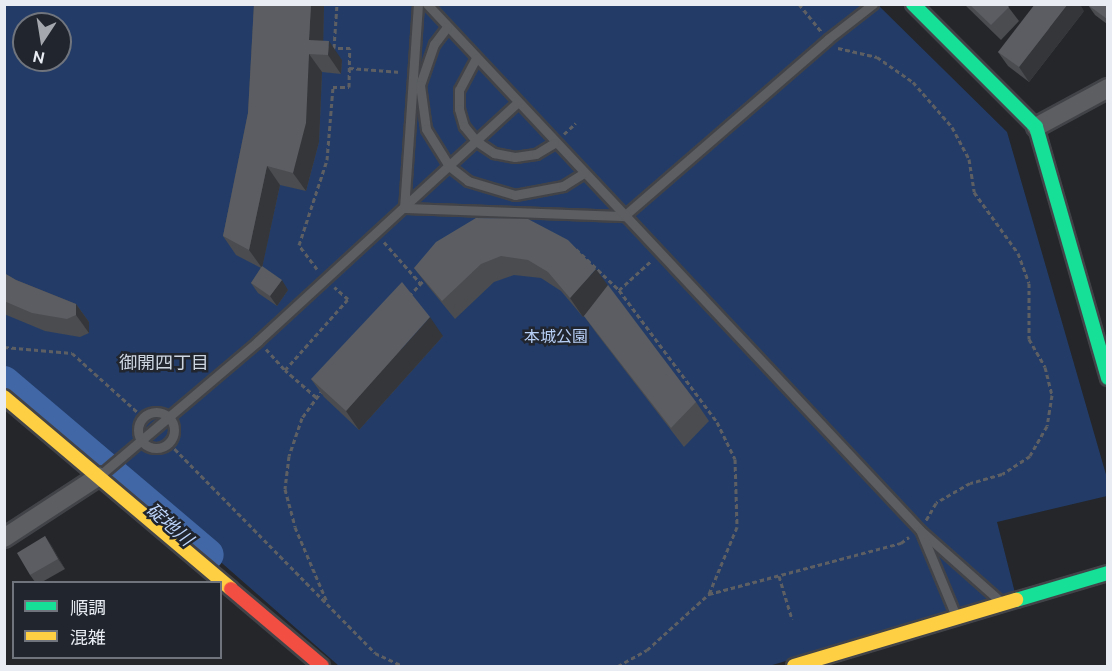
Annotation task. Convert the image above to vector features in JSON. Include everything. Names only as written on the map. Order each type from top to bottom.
[{"type":"street","points":[[913,4],[1036,127],[1107,378]]},
{"type":"street","points":[[1036,127],[1107,88]]},
{"type":"street","points":[[4,397],[322,666]]},
{"type":"street","points":[[4,538],[99,476]]},
{"type":"street","points":[[794,666],[827,662],[956,616],[1107,573]]},
{"type":"lane","points":[[404,208],[418,4]]},
{"type":"lane","points":[[427,4],[517,103],[920,530],[1002,603]]},
{"type":"lane","points":[[404,208],[624,216],[828,39],[873,4]]},
{"type":"lane","points":[[447,27],[434,44],[420,86],[426,129],[449,166],[468,181],[515,195],[563,186],[584,173]]},
{"type":"lane","points":[[476,58],[459,90],[459,109],[465,126],[476,141],[494,153],[515,157],[536,154],[554,142]]},
{"type":"lane","points":[[99,476],[142,443],[258,341],[517,103]]},
{"type":"lane","points":[[151,412],[170,418],[174,426],[169,443],[160,448],[142,443],[138,425],[142,417],[151,412]]},
{"type":"lane","points":[[920,530],[956,616]]},
{"type":"path","points":[[285,370],[348,299],[325,280],[299,245],[327,160],[333,87],[349,87],[350,48],[334,48],[338,4]]},
{"type":"path","points":[[709,594],[901,543],[920,530],[936,503],[970,483],[1002,474],[1030,456],[1047,426],[1052,395],[1045,367],[1029,339],[1029,283],[1018,253],[974,192],[969,159],[952,127],[913,82],[877,57],[843,51],[828,39],[799,4]]},
{"type":"path","points":[[349,68],[413,73]]},
{"type":"path","points":[[376,233],[420,284]]},
{"type":"path","points":[[568,244],[586,255],[619,290],[717,422],[735,459],[737,527],[709,594],[647,650],[618,666]]},
{"type":"path","points":[[619,290],[659,254]]},
{"type":"path","points":[[404,301],[428,276]]},
{"type":"path","points":[[258,341],[285,370],[316,397]]},
{"type":"path","points":[[4,347],[72,352],[156,430],[238,517],[327,602],[375,653],[403,666]]},
{"type":"path","points":[[327,602],[295,526],[285,489],[289,456],[302,418],[316,397],[332,380]]},
{"type":"path","points":[[779,576],[792,619]]},
{"type":"green space","name":"本城公園","points":[[4,5],[878,5],[1007,132],[1107,478],[1107,496],[997,522],[1015,593],[769,666],[339,666],[108,463],[5,377]]},
{"type":"building","points":[[254,4],[311,4],[309,40],[329,41],[328,55],[309,54],[306,123],[293,173],[267,166],[249,250],[223,236],[248,113]]},
{"type":"building","points":[[969,4],[1006,4],[1009,7],[991,25]]},
{"type":"building","points":[[1035,4],[1068,4],[1019,67],[998,52]]},
{"type":"building","points":[[1107,4],[1107,19],[1088,5]]},
{"type":"building","points":[[476,218],[528,219],[568,240],[596,269],[570,298],[548,272],[528,260],[501,256],[481,264],[442,301],[414,268],[436,242]]},
{"type":"building","points":[[262,266],[282,280],[270,296],[251,283]]},
{"type":"building","points":[[4,273],[76,304],[76,315],[67,319],[32,313],[4,301]]},
{"type":"building","points":[[402,282],[430,317],[346,411],[311,379]]},
{"type":"building","points":[[608,285],[696,402],[671,428],[584,316]]},
{"type":"building","points":[[45,536],[58,559],[30,575],[17,553]]},
{"type":"waterway","name":"碇地川","points":[[4,382],[208,555]]},
{"type":"traffic: fast","points":[[913,4],[1036,127],[1108,378]]},
{"type":"traffic: fast","points":[[1016,600],[1108,573]]},
{"type":"traffic: slow","points":[[4,397],[222,581]]},
{"type":"traffic: slow","points":[[222,581],[231,589]]},
{"type":"traffic: slow","points":[[794,666],[1016,600]]},
{"type":"traffic: jam","points":[[231,589],[322,666]]},
{"type":"district","name":"御開四丁目","points":[[164,362]]}]
